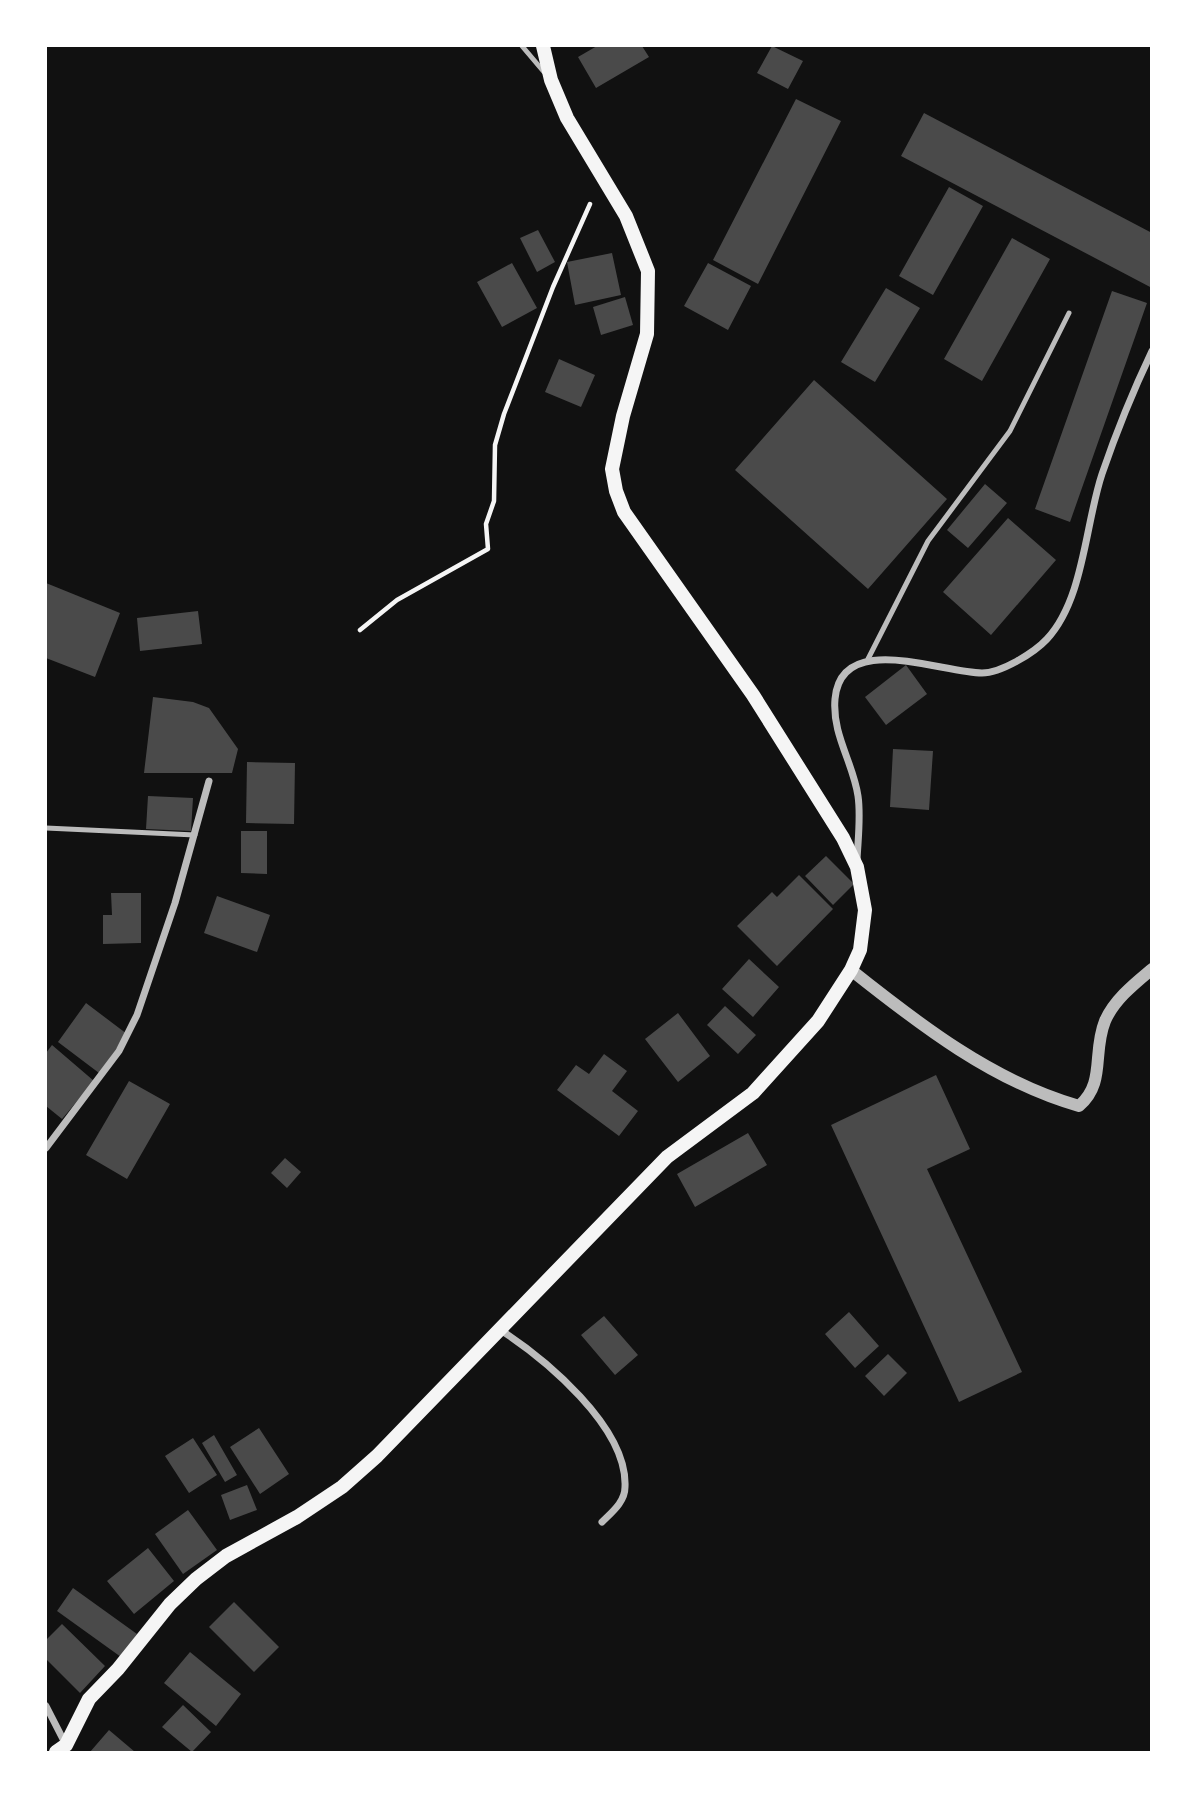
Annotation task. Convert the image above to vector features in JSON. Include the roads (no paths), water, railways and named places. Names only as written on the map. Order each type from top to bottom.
[{"type":"main road","points":[[61,1749],[89,1699],[187,1587],[226,1556],[297,1517],[342,1487],[411,1424],[498,1328],[667,1157],[754,1093],[818,1021],[851,970],[860,950],[865,910],[857,867],[843,838],[780,736],[625,512],[616,491],[612,469],[615,447],[647,334],[648,271],[626,216],[567,118],[551,80],[543,46]]},
{"type":"street","points":[[857,867],[858,796],[837,735],[835,697],[846,670],[869,659],[951,667],[981,673],[993,671],[1046,639],[1068,608],[1102,475],[1152,351]]},
{"type":"street","points":[[46,1148],[120,1051],[137,1015],[195,835],[209,781]]},
{"type":"street","points":[[851,970],[915,1022],[977,1059],[1024,1087],[1079,1106],[1091,1096],[1097,1076],[1096,1049],[1105,1019],[1127,990],[1152,969]]},
{"type":"street","points":[[498,1328],[535,1352],[554,1370],[585,1404],[614,1444],[625,1488],[619,1506],[602,1522]]},
{"type":"street","points":[[46,1706],[61,1749]]},
{"type":"lane","points":[[522,46],[551,80]]},
{"type":"lane","points":[[869,659],[928,541],[1010,430],[1069,313]]},
{"type":"lane","points":[[46,828],[195,835]]}]
